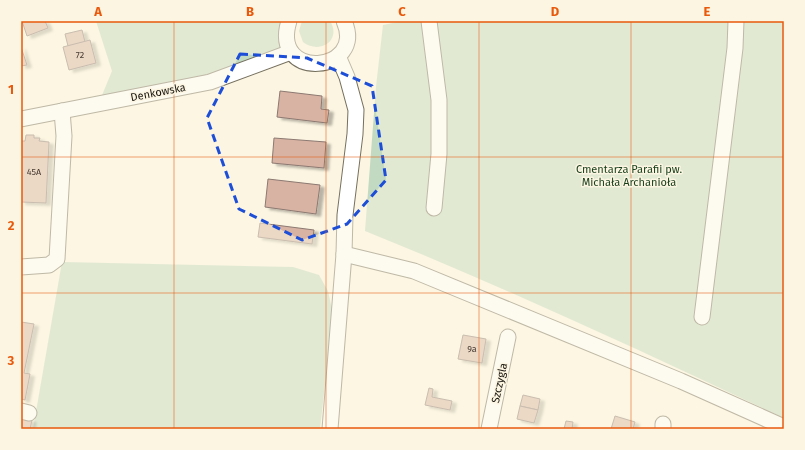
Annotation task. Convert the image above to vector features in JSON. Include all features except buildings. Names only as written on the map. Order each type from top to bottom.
[{"type":"street","points":[[289,21],[286,31],[287,42],[291,52],[308,64],[319,65],[329,62],[338,56],[344,48],[347,38],[344,21]]},
{"type":"street","points":[[429,21],[439,100],[439,154],[434,208]]},
{"type":"street","points":[[702,317],[736,48],[736,21]]},
{"type":"street","name":"Denkowska","points":[[21,119],[210,82],[291,52]]},
{"type":"street","points":[[330,429],[344,254],[345,215],[355,134],[356,110],[347,77],[338,56]]},
{"type":"street","points":[[21,267],[49,265],[57,259],[64,136],[62,111]]},
{"type":"street","points":[[344,254],[414,271],[681,380],[784,427]]},
{"type":"street","name":"Szczygla","points":[[489,429],[508,337]]},
{"type":"highlighted area","points":[[240,54],[307,58],[372,86],[386,180],[347,224],[302,240],[239,209],[207,118]]},
{"type":"green space","points":[[96,21],[289,21],[291,52],[266,62],[98,105],[112,71]]},
{"type":"green space","points":[[302,21],[330,21],[333,28],[331,39],[327,44],[316,47],[310,46],[303,42],[299,31]]},
{"type":"green space","name":"Cmentarza Parafii pw. Michała Archanioła","points":[[403,21],[784,21],[784,418],[523,298],[365,231],[376,87],[383,25]]},
{"type":"green space","points":[[62,262],[293,267],[319,275],[328,291],[333,314],[320,429],[33,429]]}]
